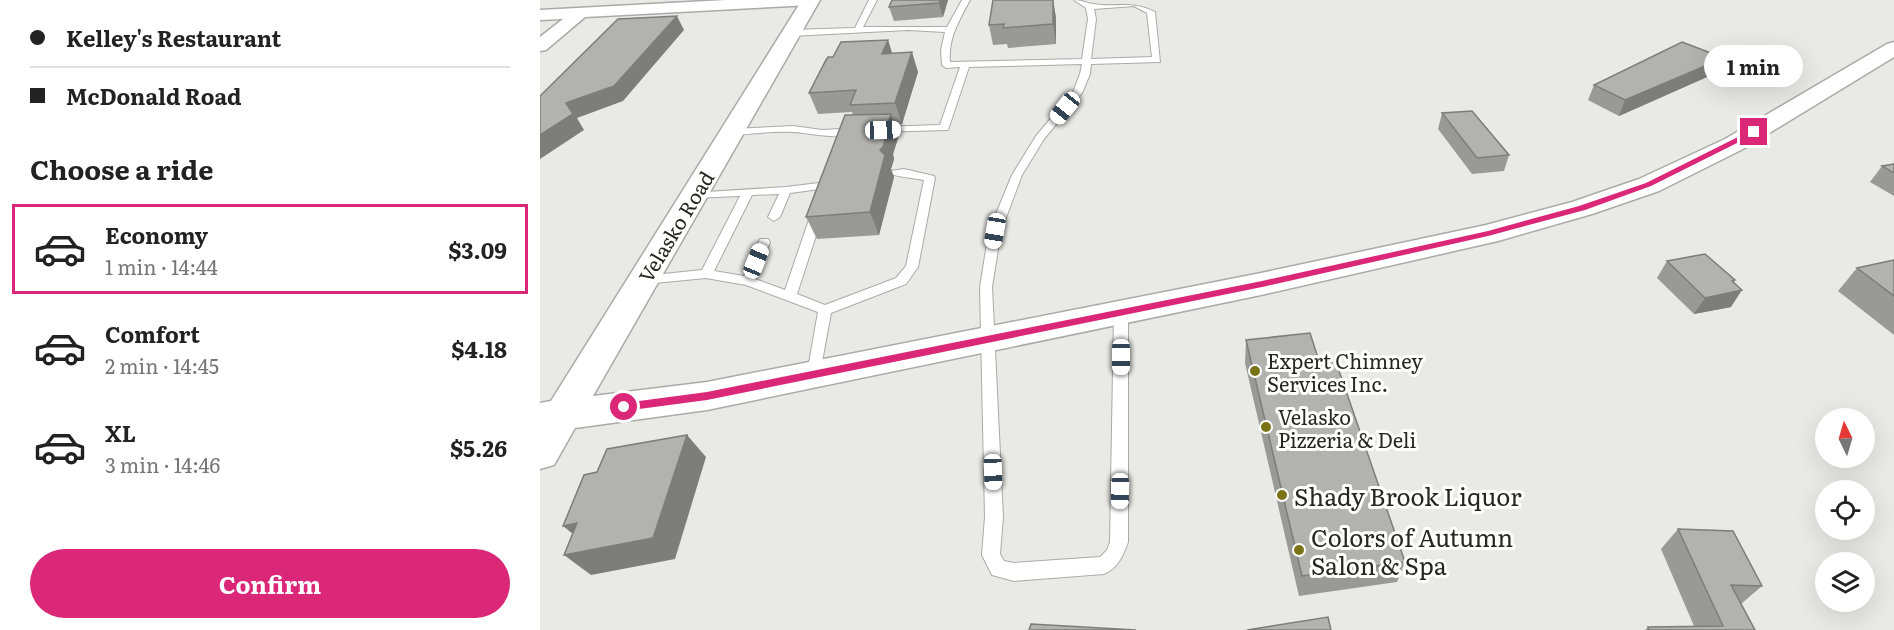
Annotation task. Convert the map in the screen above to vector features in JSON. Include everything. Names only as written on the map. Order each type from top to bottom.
[{"type":"street","points":[[540,15],[811,0]]},
{"type":"street","name":"Velasko Road","points":[[540,453],[551,417],[643,281],[811,0]]},
{"type":"street","points":[[540,46],[580,13]]},
{"type":"street","points":[[551,417],[707,396],[1121,312],[1488,234],[1582,208],[1649,185],[1734,144],[1894,48]]},
{"type":"lane","points":[[858,30],[873,0]]},
{"type":"lane","points":[[966,0],[950,29],[945,50],[946,65],[1156,60],[1151,12],[1135,4],[1090,6],[1078,0]]},
{"type":"lane","points":[[1090,6],[1092,19],[1087,62],[1077,93],[1040,138],[1017,175],[995,231],[986,287],[994,517],[992,555],[998,569],[1014,572],[1104,565],[1114,555],[1119,542],[1121,312]]},
{"type":"lane","points":[[791,33],[950,29]]},
{"type":"lane","points":[[732,132],[793,129],[822,132],[945,128],[966,64]]},
{"type":"lane","points":[[643,281],[706,274],[748,280],[790,294],[825,310],[901,281],[912,267],[930,178],[904,172],[895,173]]},
{"type":"lane","points":[[694,195],[786,190],[826,185],[839,178]]},
{"type":"lane","points":[[790,294],[826,185]]},
{"type":"lane","points":[[774,217],[786,190]]},
{"type":"lane","points":[[706,274],[747,193]]},
{"type":"lane","points":[[748,280],[764,242]]},
{"type":"lane","points":[[814,374],[825,310]]},
{"type":"building","points":[[892,0],[940,0],[939,3],[889,7]]},
{"type":"building","points":[[993,0],[1053,0],[1053,24],[1003,28],[1004,24],[989,25]]},
{"type":"building","points":[[677,16],[614,86],[566,103],[573,114],[540,135],[540,96],[618,19]]},
{"type":"building","points":[[888,40],[882,54],[912,52],[895,103],[850,105],[856,90],[809,93],[826,60],[828,57],[833,57],[841,42]]},
{"type":"building","points":[[1682,42],[1724,58],[1625,100],[1594,85]]},
{"type":"building","points":[[1472,111],[1509,155],[1477,158],[1442,113]]},
{"type":"building","points":[[891,114],[883,147],[880,150],[885,155],[870,212],[806,217],[845,115]]},
{"type":"building","points":[[1894,164],[1894,173],[1882,166]]},
{"type":"building","points":[[1705,254],[1735,280],[1732,281],[1742,290],[1705,298],[1667,261]]},
{"type":"building","points":[[1894,260],[1894,296],[1857,268]]},
{"type":"building","points":[[1310,333],[1319,361],[1335,359],[1405,562],[1302,576],[1246,340]]},
{"type":"building","points":[[687,435],[653,538],[564,555],[577,523],[563,526],[584,475],[597,472],[607,449]]},
{"type":"building","points":[[1678,529],[1733,531],[1762,586],[1731,585],[1755,630],[1649,630],[1648,627],[1723,626]]},
{"type":"building","points":[[1328,617],[1331,630],[1247,630]]},
{"type":"building","points":[[1031,624],[1136,630],[1029,630]]},
{"type":"place","name":"Expert Chimney Services Inc.","points":[[1255,371]]},
{"type":"place","name":"Velasko Pizzeria & Deli","points":[[1266,427]]},
{"type":"place","name":"Shady Brook Liquor","points":[[1282,495]]},
{"type":"place","name":"Colors of Autumn Salon & Spa","points":[[1299,550]]},
{"type":"route","points":[[624,407],[707,396],[1262,284],[1488,234],[1582,208],[1649,185],[1754,132]]}]
